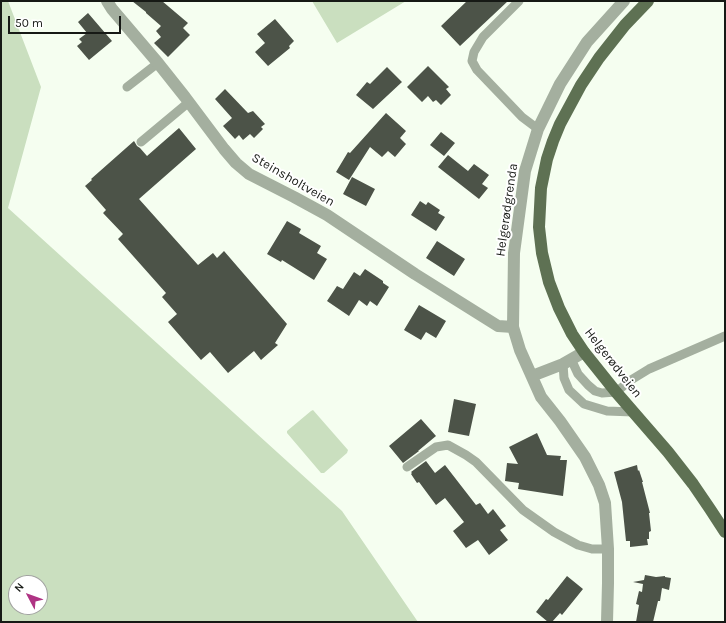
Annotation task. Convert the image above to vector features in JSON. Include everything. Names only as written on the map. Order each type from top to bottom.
[{"type":"main road","name":"Helgerødveien","points":[[648,1],[625,25],[599,58],[566,111],[553,141],[547,159],[541,188],[539,227],[542,253],[549,282],[559,308],[572,334],[584,352],[616,392],[668,452],[725,532]]},
{"type":"street","name":"Steinsholtveien","points":[[107,1],[112,9],[158,63],[224,149],[236,163],[249,174],[327,215],[415,274],[498,326],[513,328]]},
{"type":"street","name":"Helgerødgrenda","points":[[607,622],[608,550],[605,503],[585,457],[560,421],[540,396],[520,350],[513,328],[514,253],[525,171],[538,129],[560,84],[587,42],[624,1]]},
{"type":"street","points":[[532,376],[567,362],[584,352]]},
{"type":"lane","points":[[519,1],[483,37],[474,52],[472,61],[478,70],[522,117],[538,129]]},
{"type":"lane","points":[[127,87],[158,63]]},
{"type":"lane","points":[[141,142],[188,102]]},
{"type":"lane","points":[[567,362],[595,391],[602,393],[616,392],[631,380],[649,369],[725,336]]},
{"type":"lane","points":[[567,362],[564,378],[569,390],[584,404],[607,411],[633,412]]},
{"type":"lane","points":[[407,467],[436,447],[448,445],[476,462],[523,510],[554,532],[578,545],[592,549],[608,550]]},
{"type":"green space","points":[[1,1],[8,1],[41,87],[8,208],[342,511],[418,622],[1,622]]},
{"type":"green space","points":[[312,1],[406,1],[337,43]]},
{"type":"green space","points":[[313,410],[348,450],[347,453],[324,473],[321,473],[287,433],[287,431]]},
{"type":"building","points":[[132,1],[162,1],[188,23],[183,28],[190,35],[168,57],[154,43],[161,37],[156,31],[161,26]]},
{"type":"building","points":[[467,1],[508,1],[460,46],[441,26]]},
{"type":"building","points":[[88,13],[112,41],[89,60],[77,46],[82,42],[79,39],[87,33],[78,22]]},
{"type":"building","points":[[275,19],[294,41],[289,46],[290,48],[268,66],[255,52],[265,43],[257,34]]},
{"type":"building","points":[[428,66],[449,87],[446,89],[451,95],[441,105],[436,100],[433,102],[428,96],[422,102],[407,87]]},
{"type":"building","points":[[387,67],[402,82],[373,109],[356,95],[367,82],[370,84]]},
{"type":"building","points":[[225,89],[248,113],[253,111],[265,124],[261,127],[263,129],[254,138],[250,134],[243,140],[239,135],[235,139],[223,126],[232,118],[215,99]]},
{"type":"building","points":[[386,113],[406,131],[400,138],[406,144],[395,157],[388,151],[382,157],[370,147],[349,180],[336,172],[348,152],[350,153]]},
{"type":"building","points":[[179,128],[196,149],[139,199],[198,265],[213,253],[217,258],[224,251],[287,324],[275,343],[278,345],[261,360],[254,351],[228,373],[210,352],[201,360],[168,322],[177,314],[162,297],[166,293],[118,239],[123,234],[103,213],[106,210],[85,186],[134,141],[147,156]]},
{"type":"building","points":[[441,132],[455,143],[444,156],[430,145]]},
{"type":"building","points":[[448,155],[468,171],[474,164],[489,175],[482,184],[488,188],[479,199],[438,167]]},
{"type":"building","points":[[352,177],[375,189],[366,206],[343,194]]},
{"type":"building","points":[[420,201],[426,205],[428,202],[440,210],[438,213],[445,217],[436,231],[411,215]]},
{"type":"building","points":[[287,221],[301,229],[299,233],[321,246],[317,253],[327,259],[314,280],[282,260],[281,262],[267,254]]},
{"type":"building","points":[[437,241],[465,259],[454,276],[426,258]]},
{"type":"building","points":[[365,269],[389,287],[377,306],[370,301],[367,306],[359,300],[349,316],[327,301],[337,286],[343,289],[354,272],[360,276]]},
{"type":"building","points":[[419,305],[446,321],[436,338],[426,332],[421,340],[404,330]]},
{"type":"building","points":[[454,399],[476,404],[469,436],[448,432]]},
{"type":"building","points":[[421,419],[436,436],[403,463],[389,446]]},
{"type":"building","points":[[537,433],[547,455],[561,456],[560,460],[567,460],[563,496],[518,489],[519,483],[505,481],[507,463],[518,464],[509,447]]},
{"type":"building","points":[[426,461],[435,473],[445,465],[476,505],[480,503],[488,514],[493,509],[506,526],[500,530],[508,540],[489,555],[478,540],[466,548],[453,531],[464,522],[445,498],[436,505],[419,482],[417,483],[411,474],[411,472]]},
{"type":"building","points":[[637,465],[643,482],[650,513],[651,531],[649,532],[649,539],[647,539],[648,545],[630,547],[630,541],[626,541],[622,502],[614,472]]},
{"type":"building","points":[[645,575],[656,577],[665,576],[671,578],[669,590],[662,588],[660,601],[658,601],[653,622],[636,622],[639,605],[636,604],[639,591],[642,592],[643,584],[633,582],[644,580]]},
{"type":"building","points":[[567,576],[583,589],[562,615],[560,613],[552,622],[548,622],[536,612],[546,599],[548,600]]}]
